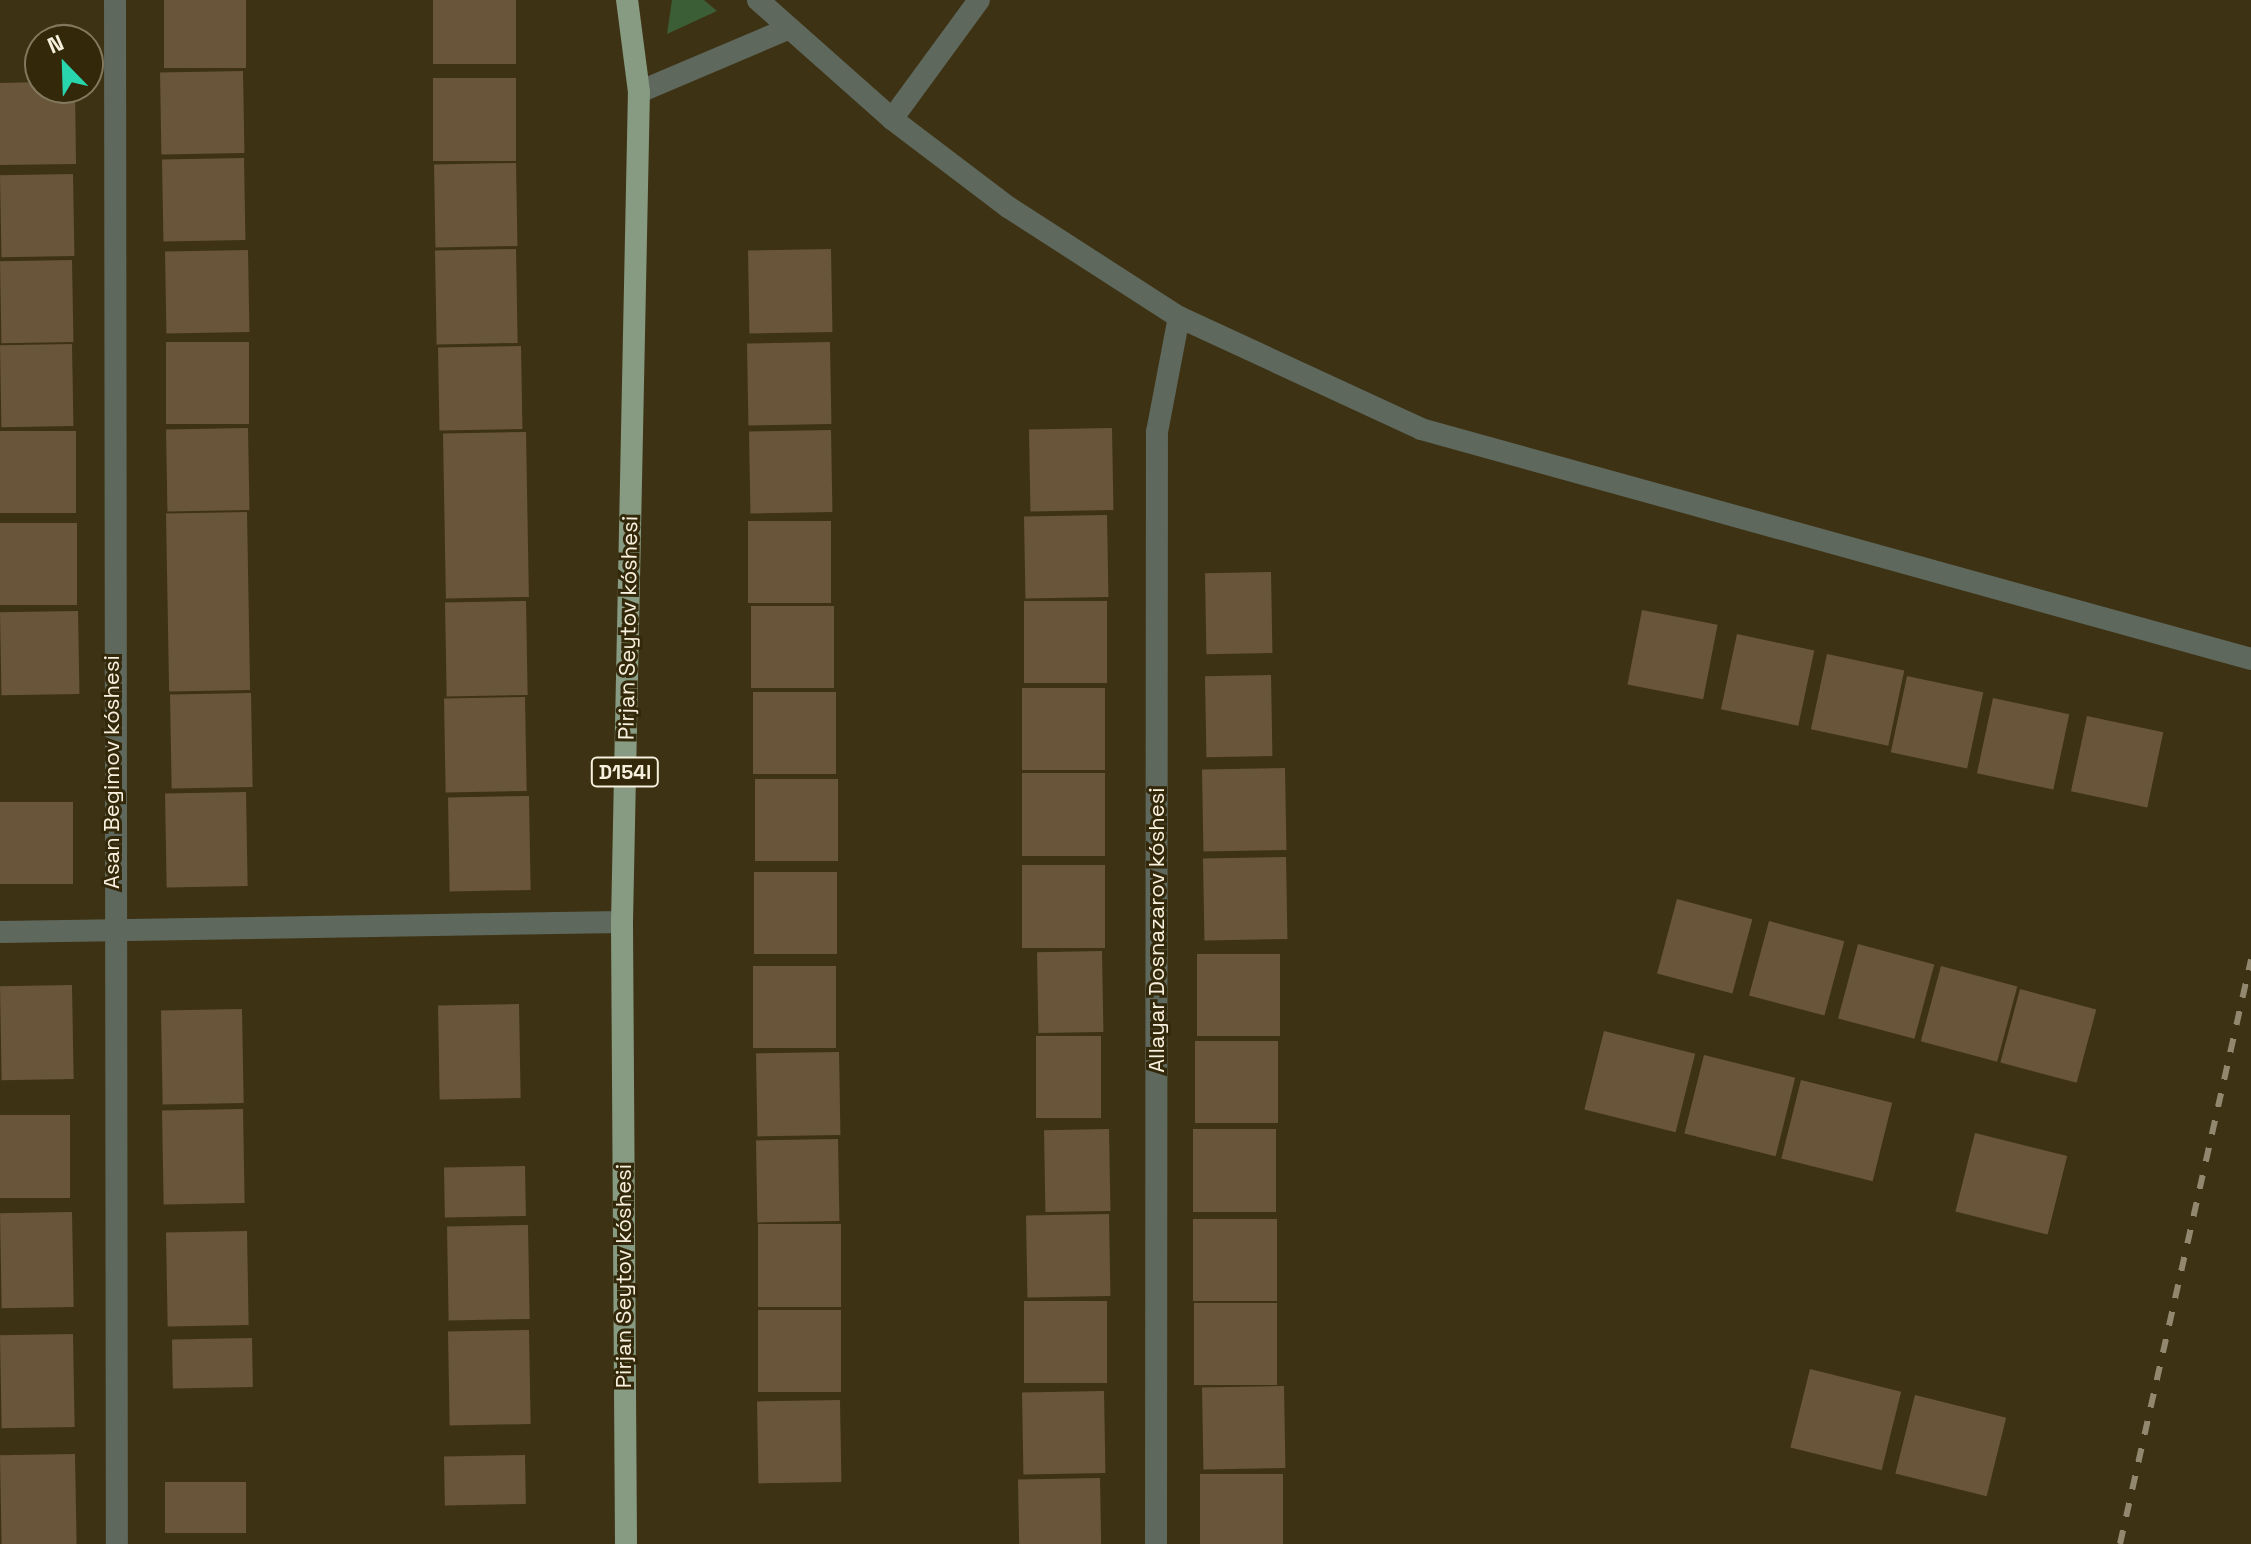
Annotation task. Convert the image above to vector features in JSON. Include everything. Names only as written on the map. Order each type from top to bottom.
[{"type":"main road","name":"Pirjan Seytov kóshesi","points":[[626,1544],[622,922],[639,92],[627,0]]},
{"type":"street","name":"Asan Begimov kóshesi","points":[[115,0],[112,930],[117,1544]]},
{"type":"street","points":[[758,0],[785,30],[892,119],[1008,207],[1179,317],[1421,429],[2251,659]]},
{"type":"street","points":[[892,119],[979,0]]},
{"type":"street","points":[[639,92],[785,30]]},
{"type":"street","name":"Allayar Dosnazarov kóshesi","points":[[1156,1544],[1157,432],[1179,317]]},
{"type":"street","points":[[0,932],[622,922]]},
{"type":"green space","points":[[672,0],[704,0],[717,11],[667,34]]},
{"type":"building","points":[[164,0],[246,0],[246,68],[164,68]]},
{"type":"building","points":[[433,0],[516,0],[516,64],[433,64]]},
{"type":"building","points":[[243,71],[244,153],[161,154],[160,72]]},
{"type":"building","points":[[433,78],[516,78],[516,161],[433,161]]},
{"type":"building","points":[[24,82],[24,104],[75,104],[76,164],[0,165],[0,83]]},
{"type":"building","points":[[244,158],[245,240],[163,241],[162,159]]},
{"type":"building","points":[[516,163],[517,246],[435,247],[434,164]]},
{"type":"building","points":[[73,174],[74,256],[1,257],[0,175]]},
{"type":"building","points":[[516,249],[518,343],[437,344],[435,250]]},
{"type":"building","points":[[831,249],[832,332],[749,333],[748,250]]},
{"type":"building","points":[[248,250],[249,332],[166,333],[165,251]]},
{"type":"building","points":[[72,260],[73,342],[1,343],[0,261]]},
{"type":"building","points":[[166,342],[249,342],[249,424],[166,424]]},
{"type":"building","points":[[830,342],[831,424],[748,425],[747,343]]},
{"type":"building","points":[[72,344],[73,426],[1,427],[0,345]]},
{"type":"building","points":[[521,346],[522,429],[439,430],[438,347]]},
{"type":"building","points":[[248,428],[249,510],[167,511],[166,429]]},
{"type":"building","points":[[1112,428],[1113,510],[1030,511],[1029,429]]},
{"type":"building","points":[[831,430],[832,512],[750,513],[749,431]]},
{"type":"building","points":[[0,431],[76,431],[76,513],[0,513]]},
{"type":"building","points":[[526,432],[529,597],[446,598],[443,433]]},
{"type":"building","points":[[247,512],[250,690],[169,691],[166,513]]},
{"type":"building","points":[[1107,515],[1108,597],[1025,598],[1024,516]]},
{"type":"building","points":[[748,521],[831,521],[831,603],[748,603]]},
{"type":"building","points":[[0,523],[77,523],[77,605],[0,605]]},
{"type":"building","points":[[1271,572],[1272,653],[1206,654],[1205,573]]},
{"type":"building","points":[[526,601],[528,695],[447,696],[445,602]]},
{"type":"building","points":[[1024,601],[1107,601],[1107,683],[1024,683]]},
{"type":"building","points":[[751,606],[834,606],[834,688],[751,688]]},
{"type":"building","points":[[1642,610],[1718,625],[1703,699],[1627,685]]},
{"type":"building","points":[[78,611],[79,694],[1,695],[0,612]]},
{"type":"building","points":[[1737,634],[1814,650],[1798,726],[1721,709]]},
{"type":"building","points":[[1827,654],[1904,670],[1888,746],[1811,729]]},
{"type":"building","points":[[1271,675],[1272,756],[1206,757],[1205,676]]},
{"type":"building","points":[[1907,676],[1983,692],[1967,769],[1891,752]]},
{"type":"building","points":[[1022,688],[1105,688],[1105,770],[1022,770]]},
{"type":"building","points":[[753,692],[836,692],[836,774],[753,774]]},
{"type":"building","points":[[251,693],[253,787],[172,788],[170,694]]},
{"type":"building","points":[[525,697],[527,791],[446,792],[444,698]]},
{"type":"building","points":[[1993,698],[2069,714],[2053,790],[1977,773]]},
{"type":"building","points":[[2087,716],[2163,732],[2147,808],[2071,791]]},
{"type":"building","points":[[1285,768],[1286,850],[1203,851],[1202,769]]},
{"type":"building","points":[[1022,773],[1105,773],[1105,856],[1022,856]]},
{"type":"building","points":[[755,779],[838,779],[838,861],[755,861]]},
{"type":"building","points":[[246,792],[248,886],[167,887],[165,793]]},
{"type":"building","points":[[529,796],[531,890],[450,891],[448,797]]},
{"type":"building","points":[[0,802],[73,802],[73,884],[0,884]]},
{"type":"building","points":[[1286,857],[1287,939],[1204,940],[1203,858]]},
{"type":"building","points":[[1022,865],[1105,865],[1105,948],[1022,948]]},
{"type":"building","points":[[754,872],[837,872],[837,954],[754,954]]},
{"type":"building","points":[[1677,899],[1752,919],[1732,994],[1657,973]]},
{"type":"building","points":[[1769,921],[1844,941],[1824,1016],[1749,995]]},
{"type":"building","points":[[1858,944],[1934,964],[1914,1039],[1838,1018]]},
{"type":"building","points":[[1102,951],[1103,1032],[1038,1033],[1037,952]]},
{"type":"building","points":[[1197,954],[1280,954],[1280,1036],[1197,1036]]},
{"type":"building","points":[[753,966],[836,966],[836,1048],[753,1048]]},
{"type":"building","points":[[1941,966],[2017,986],[1997,1062],[1921,1041]]},
{"type":"building","points":[[72,985],[74,1079],[2,1080],[0,986]]},
{"type":"building","points":[[2020,989],[2096,1009],[2077,1083],[2000,1062]]},
{"type":"building","points":[[519,1004],[521,1098],[440,1099],[438,1005]]},
{"type":"building","points":[[242,1009],[244,1103],[163,1104],[161,1010]]},
{"type":"building","points":[[1604,1031],[1695,1054],[1676,1132],[1584,1110]]},
{"type":"building","points":[[1036,1036],[1101,1036],[1101,1118],[1036,1118]]},
{"type":"building","points":[[1195,1041],[1278,1041],[1278,1123],[1195,1123]]},
{"type":"building","points":[[839,1052],[840,1135],[757,1136],[756,1053]]},
{"type":"building","points":[[1704,1055],[1795,1078],[1776,1156],[1684,1134]]},
{"type":"building","points":[[1801,1080],[1892,1103],[1873,1181],[1781,1159]]},
{"type":"building","points":[[243,1109],[245,1203],[164,1204],[162,1110]]},
{"type":"building","points":[[0,1115],[70,1115],[70,1198],[0,1198]]},
{"type":"building","points":[[1109,1129],[1110,1211],[1045,1212],[1044,1130]]},
{"type":"building","points":[[1193,1129],[1276,1129],[1276,1212],[1193,1212]]},
{"type":"building","points":[[1975,1133],[2067,1156],[2048,1235],[1955,1212]]},
{"type":"building","points":[[838,1139],[839,1221],[757,1222],[756,1140]]},
{"type":"building","points":[[525,1166],[526,1216],[445,1217],[444,1167]]},
{"type":"building","points":[[72,1212],[74,1307],[2,1308],[0,1213]]},
{"type":"building","points":[[1109,1214],[1110,1296],[1027,1297],[1026,1215]]},
{"type":"building","points":[[1193,1219],[1277,1219],[1277,1301],[1193,1301]]},
{"type":"building","points":[[758,1224],[841,1224],[841,1307],[758,1307]]},
{"type":"building","points":[[528,1225],[530,1319],[449,1320],[447,1226]]},
{"type":"building","points":[[247,1231],[249,1325],[168,1326],[166,1232]]},
{"type":"building","points":[[1024,1301],[1107,1301],[1107,1383],[1024,1383]]},
{"type":"building","points":[[1194,1303],[1277,1303],[1277,1385],[1194,1385]]},
{"type":"building","points":[[758,1310],[841,1310],[841,1392],[758,1392]]},
{"type":"building","points":[[529,1330],[531,1424],[450,1425],[448,1331]]},
{"type":"building","points":[[73,1334],[75,1427],[2,1428],[0,1335]]},
{"type":"building","points":[[252,1338],[253,1387],[173,1388],[172,1339]]},
{"type":"building","points":[[1810,1369],[1901,1392],[1882,1470],[1790,1448]]},
{"type":"building","points":[[1284,1386],[1285,1468],[1203,1469],[1202,1387]]},
{"type":"building","points":[[1104,1391],[1105,1473],[1023,1474],[1022,1392]]},
{"type":"building","points":[[1915,1395],[2006,1418],[1987,1496],[1895,1474]]},
{"type":"building","points":[[840,1400],[841,1482],[758,1483],[757,1401]]},
{"type":"building","points":[[75,1454],[77,1544],[2,1544],[0,1455]]},
{"type":"building","points":[[525,1455],[526,1504],[445,1505],[444,1456]]},
{"type":"building","points":[[1200,1474],[1283,1474],[1283,1544],[1200,1544]]},
{"type":"building","points":[[1100,1478],[1101,1544],[1019,1544],[1018,1479]]},
{"type":"building","points":[[165,1482],[246,1482],[246,1533],[165,1533]]},
{"type":"railway","points":[[2120,1544],[2251,960]]}]
